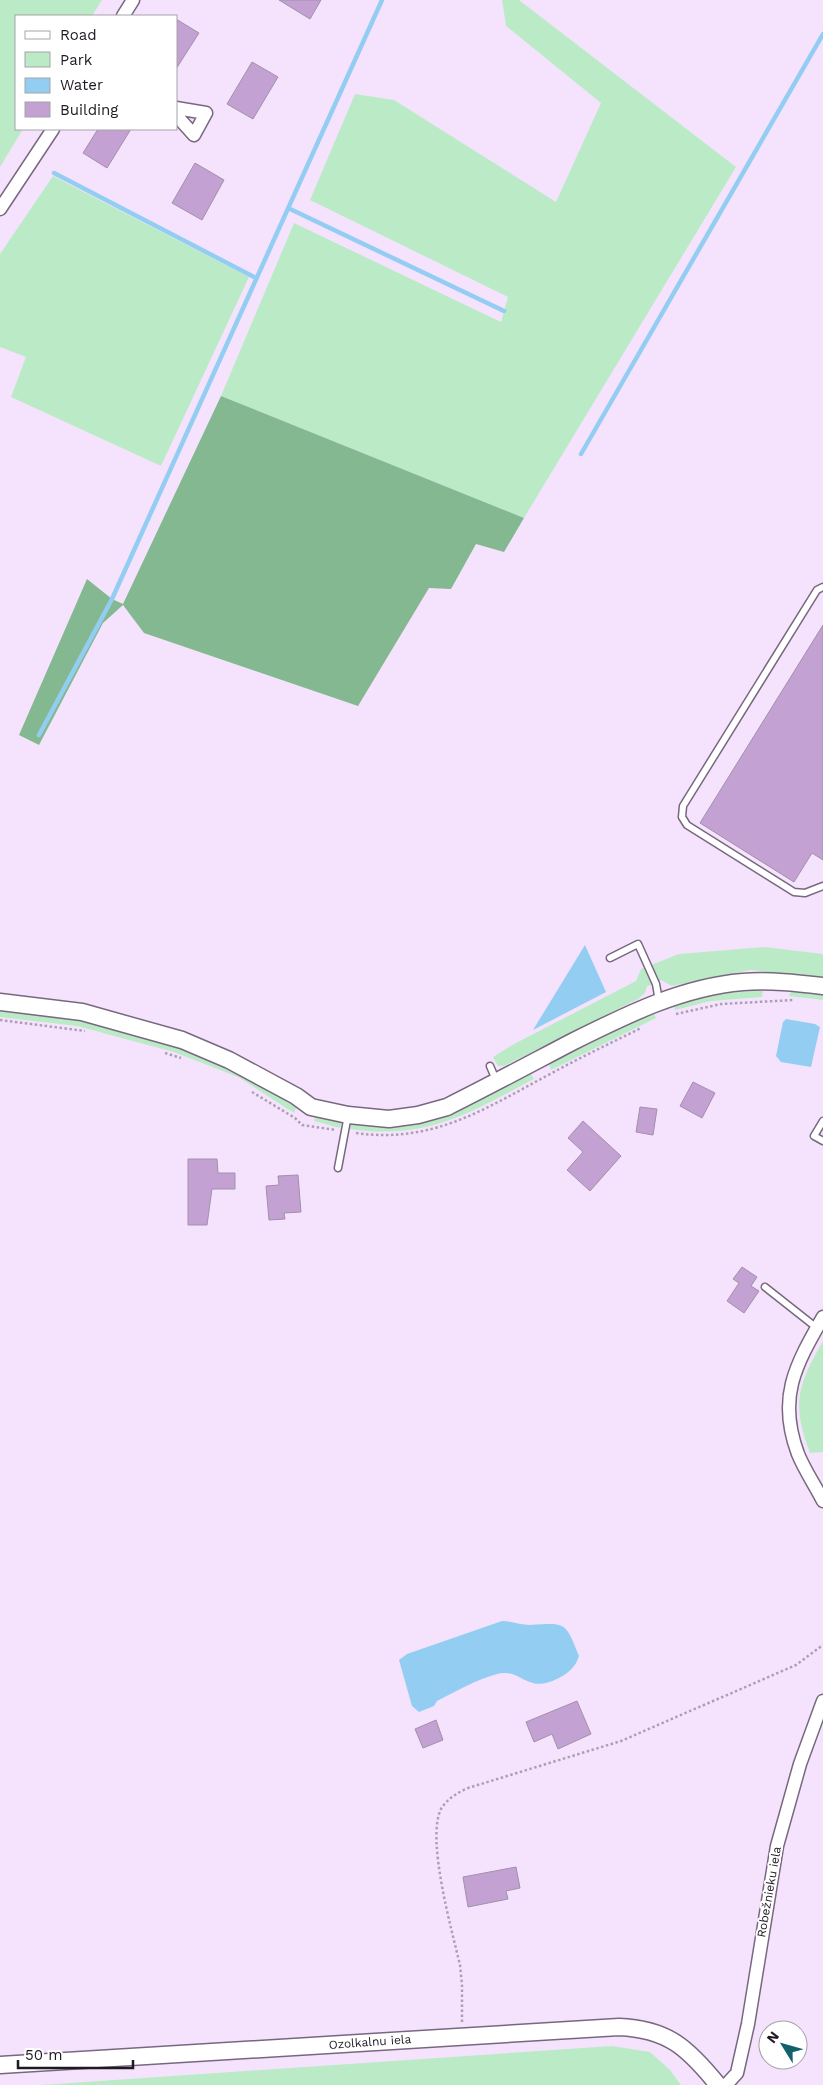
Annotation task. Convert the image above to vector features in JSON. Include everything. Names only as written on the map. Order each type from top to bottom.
[{"type":"street","points":[[124,15],[133,0]]},
{"type":"street","points":[[178,108],[206,113],[194,135],[178,117]]},
{"type":"street","points":[[0,209],[52,130]]},
{"type":"street","points":[[0,1002],[82,1012],[156,1032],[229,1060],[296,1096],[311,1107],[348,1115],[388,1118],[418,1115],[447,1107],[622,1017],[660,1002],[702,989],[743,982],[780,981],[823,986]]},
{"type":"street","points":[[820,1323],[801,1358],[791,1384],[788,1409],[798,1454],[823,1501]]},
{"type":"street","name":"Robežnieku iela","points":[[726,2085],[737,2073],[748,2024],[777,1846],[800,1764],[823,1701]]},
{"type":"street","name":"Ozolkalnu iela","points":[[0,2065],[619,2027],[643,2028],[666,2037],[687,2050],[718,2085]]},
{"type":"lane","points":[[823,587],[817,590],[683,806],[682,817],[687,825],[794,892],[805,893],[823,886]]},
{"type":"lane","points":[[610,958],[638,944],[656,984],[660,1002]]},
{"type":"lane","points":[[490,1066],[497,1082]]},
{"type":"lane","points":[[338,1168],[348,1115]]},
{"type":"lane","points":[[823,1121],[814,1136],[823,1141]]},
{"type":"lane","points":[[765,1286],[820,1323]]},
{"type":"path","points":[[673,1015],[730,1003],[803,1000]]},
{"type":"path","points":[[0,1020],[92,1033]]},
{"type":"path","points":[[247,1089],[295,1118],[302,1125],[345,1132],[392,1136],[444,1127],[492,1105],[649,1024]]},
{"type":"path","points":[[159,1051],[183,1059]]},
{"type":"path","points":[[464,2036],[460,1965],[437,1845],[438,1819],[446,1802],[468,1788],[621,1742],[796,1665],[823,1645]]},
{"type":"green space","points":[[0,0],[102,0],[93,15],[15,15],[15,130],[22,130],[0,167]]},
{"type":"green space","points":[[502,0],[519,0],[736,167],[524,518],[221,396],[294,223],[501,322],[508,297],[310,200],[355,94],[394,100],[556,202],[601,103],[506,26]]},
{"type":"green space","points":[[53,176],[249,277],[161,466],[11,397],[26,357],[0,347],[0,254]]},
{"type":"green space","points":[[221,396],[524,518],[504,552],[476,544],[451,589],[429,588],[358,706],[144,633],[123,605],[103,623],[39,745],[19,735],[87,579],[112,599],[123,604]]},
{"type":"green space","points":[[765,947],[823,954],[823,977],[750,970],[672,986],[661,980],[656,984],[647,986],[645,993],[638,999],[504,1066],[498,1066],[493,1057],[514,1044],[636,981],[641,969],[679,954]]},
{"type":"green space","points":[[763,990],[762,997],[711,1001],[675,1010],[674,1005],[719,994]]},
{"type":"green space","points":[[791,991],[823,994],[823,1000],[789,996]]},
{"type":"green space","points":[[0,1010],[83,1020],[139,1034],[220,1066],[297,1106],[294,1113],[238,1077],[174,1052],[77,1026],[0,1017]]},
{"type":"green space","points":[[653,1012],[656,1018],[551,1070],[549,1064]]},
{"type":"green space","points":[[531,1074],[534,1079],[488,1103],[446,1121],[402,1131],[350,1129],[351,1123],[388,1125],[454,1112]]},
{"type":"green space","points":[[316,1115],[342,1121],[340,1128],[314,1121]]},
{"type":"green space","points":[[823,1341],[823,1452],[810,1453],[800,1421],[800,1395],[808,1370]]},
{"type":"green space","points":[[612,2046],[650,2052],[670,2070],[681,2085],[42,2085]]},
{"type":"water","points":[[585,945],[606,992],[533,1030]]},
{"type":"water","points":[[786,1019],[815,1024],[820,1027],[811,1067],[781,1062],[776,1056],[783,1022]]},
{"type":"water","points":[[502,1621],[527,1625],[551,1624],[563,1627],[567,1630],[579,1656],[575,1664],[571,1670],[549,1682],[538,1684],[508,1673],[497,1674],[466,1686],[437,1701],[434,1706],[419,1712],[412,1706],[399,1660],[407,1654]]},
{"type":"building","points":[[279,0],[321,0],[310,19]]},
{"type":"building","points":[[178,20],[199,33],[178,66]]},
{"type":"building","points":[[252,62],[278,77],[253,119],[227,104]]},
{"type":"building","points":[[97,130],[130,130],[107,168],[83,153]]},
{"type":"building","points":[[195,163],[224,180],[202,220],[172,203]]},
{"type":"building","points":[[823,625],[823,860],[812,853],[794,882],[700,823]]},
{"type":"building","points":[[693,1082],[715,1093],[702,1118],[680,1106]]},
{"type":"building","points":[[640,1107],[657,1109],[653,1135],[636,1132]]},
{"type":"building","points":[[583,1121],[621,1156],[590,1191],[567,1170],[583,1152],[568,1138]]},
{"type":"building","points":[[188,1159],[217,1159],[218,1173],[235,1173],[235,1189],[212,1189],[207,1225],[188,1225]]},
{"type":"building","points":[[298,1175],[301,1212],[284,1213],[285,1219],[269,1220],[266,1186],[279,1185],[278,1176]]},
{"type":"building","points":[[742,1267],[757,1277],[751,1286],[759,1291],[744,1313],[727,1301],[739,1283],[733,1279]]},
{"type":"building","points":[[577,1701],[591,1734],[558,1749],[552,1734],[534,1742],[526,1722]]},
{"type":"building","points":[[436,1720],[443,1740],[423,1748],[415,1729]]},
{"type":"building","points":[[516,1867],[520,1888],[506,1891],[508,1899],[468,1907],[463,1877]]},
{"type":"waterway","points":[[39,735],[112,599],[382,0]]},
{"type":"waterway","points":[[581,454],[823,34]]},
{"type":"waterway","points":[[54,173],[256,278]]},
{"type":"waterway","points":[[288,208],[504,311]]}]
